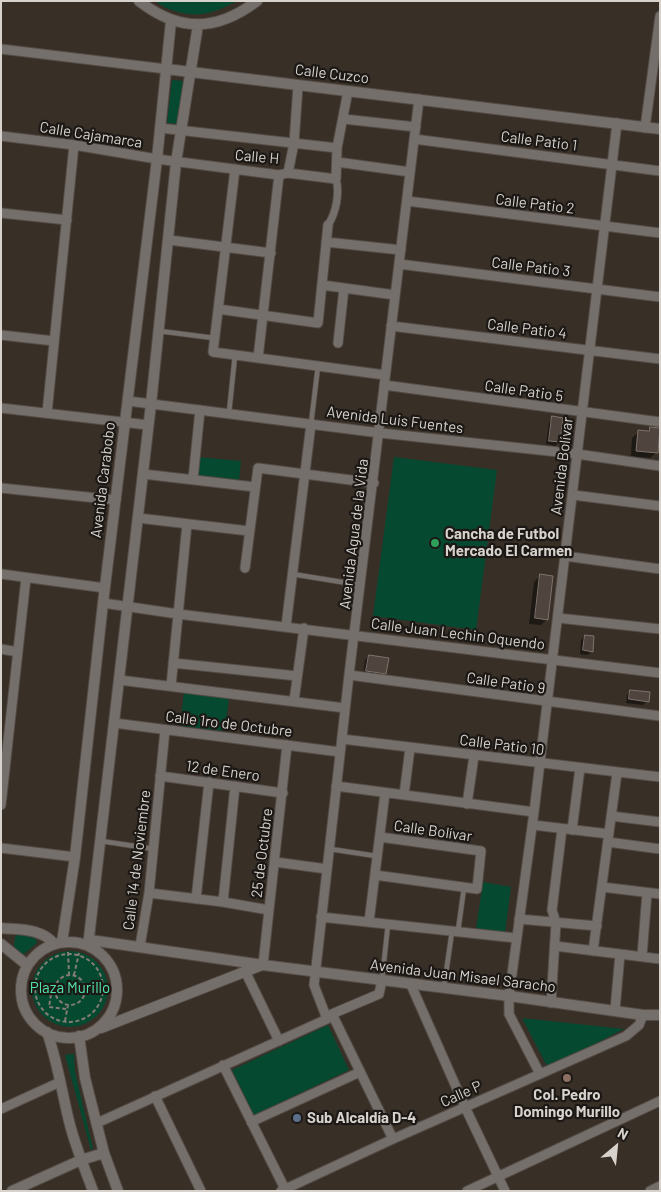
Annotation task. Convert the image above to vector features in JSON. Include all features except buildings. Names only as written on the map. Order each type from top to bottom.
[{"type":"street","points":[[139,1],[156,14],[172,21],[198,25],[222,20],[246,9],[257,1]]},
{"type":"street","points":[[645,128],[660,16]]},
{"type":"street","name":"Avenida Carabobo","points":[[58,943],[75,857],[172,21]]},
{"type":"street","points":[[89,943],[151,404],[176,162],[198,25]]},
{"type":"street","name":"Calle Cuzco","points":[[1,49],[660,129]]},
{"type":"street","points":[[258,358],[270,253],[283,174],[294,143],[298,86]]},
{"type":"street","points":[[218,309],[318,323],[328,225],[337,200],[337,148],[348,91]]},
{"type":"street","name":"Avenida Agua de la Vida","points":[[393,1139],[314,985],[345,708],[374,483],[385,375],[419,99]]},
{"type":"street","points":[[344,119],[416,127]]},
{"type":"street","name":"Avenida Bolívar","points":[[534,812],[617,123]]},
{"type":"street","points":[[160,128],[337,148]]},
{"type":"street","name":"Calle Cajamarca","points":[[1,136],[176,162]]},
{"type":"street","name":"Calle Patio 1","points":[[414,139],[660,171]]},
{"type":"street","points":[[47,413],[74,146]]},
{"type":"street","name":"Calle H","points":[[176,162],[336,179]]},
{"type":"street","points":[[337,162],[410,172]]},
{"type":"street","points":[[235,169],[213,352],[385,375]]},
{"type":"street","name":"Calle Patio 2","points":[[407,201],[660,233]]},
{"type":"street","points":[[1,213],[67,220]]},
{"type":"street","points":[[169,240],[270,253]]},
{"type":"street","points":[[326,242],[401,250]]},
{"type":"street","name":"Calle Patio 3","points":[[399,264],[660,297]]},
{"type":"street","points":[[322,285],[395,295]]},
{"type":"street","points":[[338,344],[344,288]]},
{"type":"street","name":"Calle Patio 4","points":[[392,326],[660,359]]},
{"type":"street","points":[[1,335],[54,341]]},
{"type":"street","name":"Calle Patio 5","points":[[384,385],[660,422]]},
{"type":"street","name":"Avenida Luis Fuentes","points":[[128,401],[380,433],[577,454],[660,466]]},
{"type":"street","points":[[1,408],[148,426]]},
{"type":"street","points":[[193,479],[200,410]]},
{"type":"street","points":[[286,626],[311,424]]},
{"type":"street","points":[[245,568],[258,468],[374,483]]},
{"type":"street","points":[[143,474],[255,486]]},
{"type":"street","points":[[1,488],[116,500]]},
{"type":"street","points":[[573,495],[660,506]]},
{"type":"street","points":[[138,518],[249,531]]},
{"type":"street","points":[[171,686],[188,524]]},
{"type":"street","points":[[565,556],[660,568]]},
{"type":"street","points":[[1,574],[105,588]]},
{"type":"street","points":[[1,805],[26,578]]},
{"type":"street","name":"Calle Juan Lechin Oquendo","points":[[103,603],[178,614],[660,673]]},
{"type":"street","points":[[558,618],[660,629]]},
{"type":"street","points":[[294,701],[304,628]]},
{"type":"street","points":[[1,649],[18,652]]},
{"type":"street","points":[[173,663],[297,676]]},
{"type":"street","name":"Calle Patio 9","points":[[349,675],[660,716]]},
{"type":"street","points":[[119,680],[345,708]]},
{"type":"street","name":"Calle 1ro de Octubre","points":[[114,723],[340,752]]},
{"type":"street","name":"Calle 14 de Noviembre","points":[[140,946],[149,894],[165,730]]},
{"type":"street","name":"Calle Patio 10","points":[[342,739],[660,777]]},
{"type":"street","name":"25 de Octubre","points":[[263,965],[287,745]]},
{"type":"street","points":[[404,795],[410,748]]},
{"type":"street","points":[[467,804],[474,756]]},
{"type":"street","points":[[572,830],[580,768]]},
{"type":"street","points":[[593,951],[617,773]]},
{"type":"street","name":"12 de Enero","points":[[160,776],[283,793]]},
{"type":"street","points":[[196,899],[209,782]]},
{"type":"street","points":[[223,902],[235,786]]},
{"type":"street","points":[[336,786],[534,812],[516,938],[509,1014],[540,1074]]},
{"type":"street","points":[[369,922],[385,793]]},
{"type":"street","points":[[611,816],[660,822]]},
{"type":"street","points":[[532,825],[572,830],[660,849]]},
{"type":"street","points":[[551,1003],[556,923],[552,910],[562,829]]},
{"type":"street","name":"Calle Bolívar","points":[[380,837],[481,851],[477,889],[464,887]]},
{"type":"street","points":[[1,848],[75,857]]},
{"type":"street","points":[[275,862],[327,869]]},
{"type":"street","points":[[375,875],[464,887]]},
{"type":"street","points":[[602,887],[660,894]]},
{"type":"street","points":[[642,956],[647,892]]},
{"type":"street","points":[[149,894],[223,902],[269,910]]},
{"type":"street","points":[[321,917],[516,938]]},
{"type":"street","points":[[519,919],[597,926]]},
{"type":"street","points":[[1,928],[39,933],[58,943]]},
{"type":"street","points":[[58,943],[89,943],[108,962],[115,976],[117,987],[112,1012],[94,1030],[80,1036],[63,1037],[47,1032],[31,1019],[23,1005],[21,984],[27,965],[39,952],[58,943]]},
{"type":"street","name":"Avenida Juan Misael Saracho","points":[[89,943],[140,946],[412,985],[510,996],[643,1015],[660,1015]]},
{"type":"street","points":[[1,944],[27,965]]},
{"type":"street","points":[[555,946],[660,959]]},
{"type":"street","points":[[615,1010],[620,954]]},
{"type":"street","name":"Avenida Juan Misael Saracho","points":[[94,1030],[263,965]]},
{"type":"street","points":[[245,971],[280,1041]]},
{"type":"street","points":[[96,1123],[280,1041],[379,994],[382,980]]},
{"type":"street","points":[[412,985],[465,1108],[505,1191]]},
{"type":"street","name":"Calle P","points":[[283,1190],[626,1036],[639,1025],[643,1015]]},
{"type":"street","points":[[47,1032],[55,1055],[70,1125],[93,1191]]},
{"type":"street","points":[[80,1036],[85,1078],[96,1123],[104,1153],[118,1191]]},
{"type":"street","points":[[223,1065],[283,1190]]},
{"type":"street","points":[[252,1122],[360,1072]]},
{"type":"street","points":[[1,1109],[60,1082]]},
{"type":"street","points":[[156,1096],[201,1191]]},
{"type":"street","points":[[467,1191],[660,1101]]},
{"type":"street","points":[[12,1191],[81,1160],[104,1153]]},
{"type":"street","points":[[650,1191],[660,1186]]},
{"type":"lane","points":[[159,331],[214,338]]},
{"type":"lane","points":[[229,414],[235,355]]},
{"type":"lane","points":[[311,424],[318,366]]},
{"type":"lane","points":[[292,574],[361,586]]},
{"type":"lane","points":[[101,841],[154,849]]},
{"type":"lane","points":[[329,849],[378,856]]},
{"type":"lane","points":[[444,988],[464,887]]},
{"type":"lane","points":[[382,980],[388,924]]},
{"type":"path","points":[[68,953],[69,975]]},
{"type":"path","points":[[68,953],[79,955],[93,965],[100,974],[103,985],[98,1006],[91,1014],[81,1020],[65,1022],[49,1016],[41,1008],[36,998],[35,986],[37,976],[43,966],[52,959],[68,953]]},
{"type":"path","points":[[74,975],[79,955]]},
{"type":"path","points":[[53,988],[60,1002],[75,1005],[84,998],[86,992],[84,983],[74,975],[69,975],[59,979],[53,988],[49,1007],[67,1009]]},
{"type":"path","points":[[35,986],[53,988]]},
{"type":"path","points":[[86,992],[106,992]]},
{"type":"path","points":[[65,1022],[68,1005]]},
{"type":"green space","points":[[155,1],[238,1],[212,12],[187,14],[173,11]]},
{"type":"green space","points":[[172,80],[183,81],[178,124],[167,123]]},
{"type":"green space","points":[[198,457],[241,461],[239,480],[196,475]]},
{"type":"green space","name":"Cancha de Futbol Mercado El Carmen","points":[[394,457],[497,470],[476,630],[373,616]]},
{"type":"green space","points":[[184,692],[229,697],[225,731],[180,726]]},
{"type":"green space","points":[[483,882],[511,887],[505,933],[476,929]]},
{"type":"green space","points":[[18,934],[35,938],[37,943],[24,954],[18,952],[14,946],[15,937]]},
{"type":"green space","name":"Plaza Murillo","points":[[70,951],[85,954],[97,962],[105,974],[108,989],[105,1004],[97,1016],[85,1024],[70,1027],[55,1024],[43,1016],[35,1004],[32,989],[35,974],[43,962],[55,954]]},
{"type":"green space","points":[[522,1018],[624,1029],[548,1068]]},
{"type":"green space","points":[[328,1025],[349,1070],[254,1115],[232,1070]]},
{"type":"green space","points":[[74,1054],[75,1072],[93,1149],[91,1150],[65,1055]]},
{"type":"place","name":"Cancha de Futbol Mercado El Carmen","points":[[435,543]]},
{"type":"place","name":"Col. Pedro Domingo Murillo","points":[[567,1078]]},
{"type":"place","name":"Sub Alcaldía D-4","points":[[297,1118]]}]
